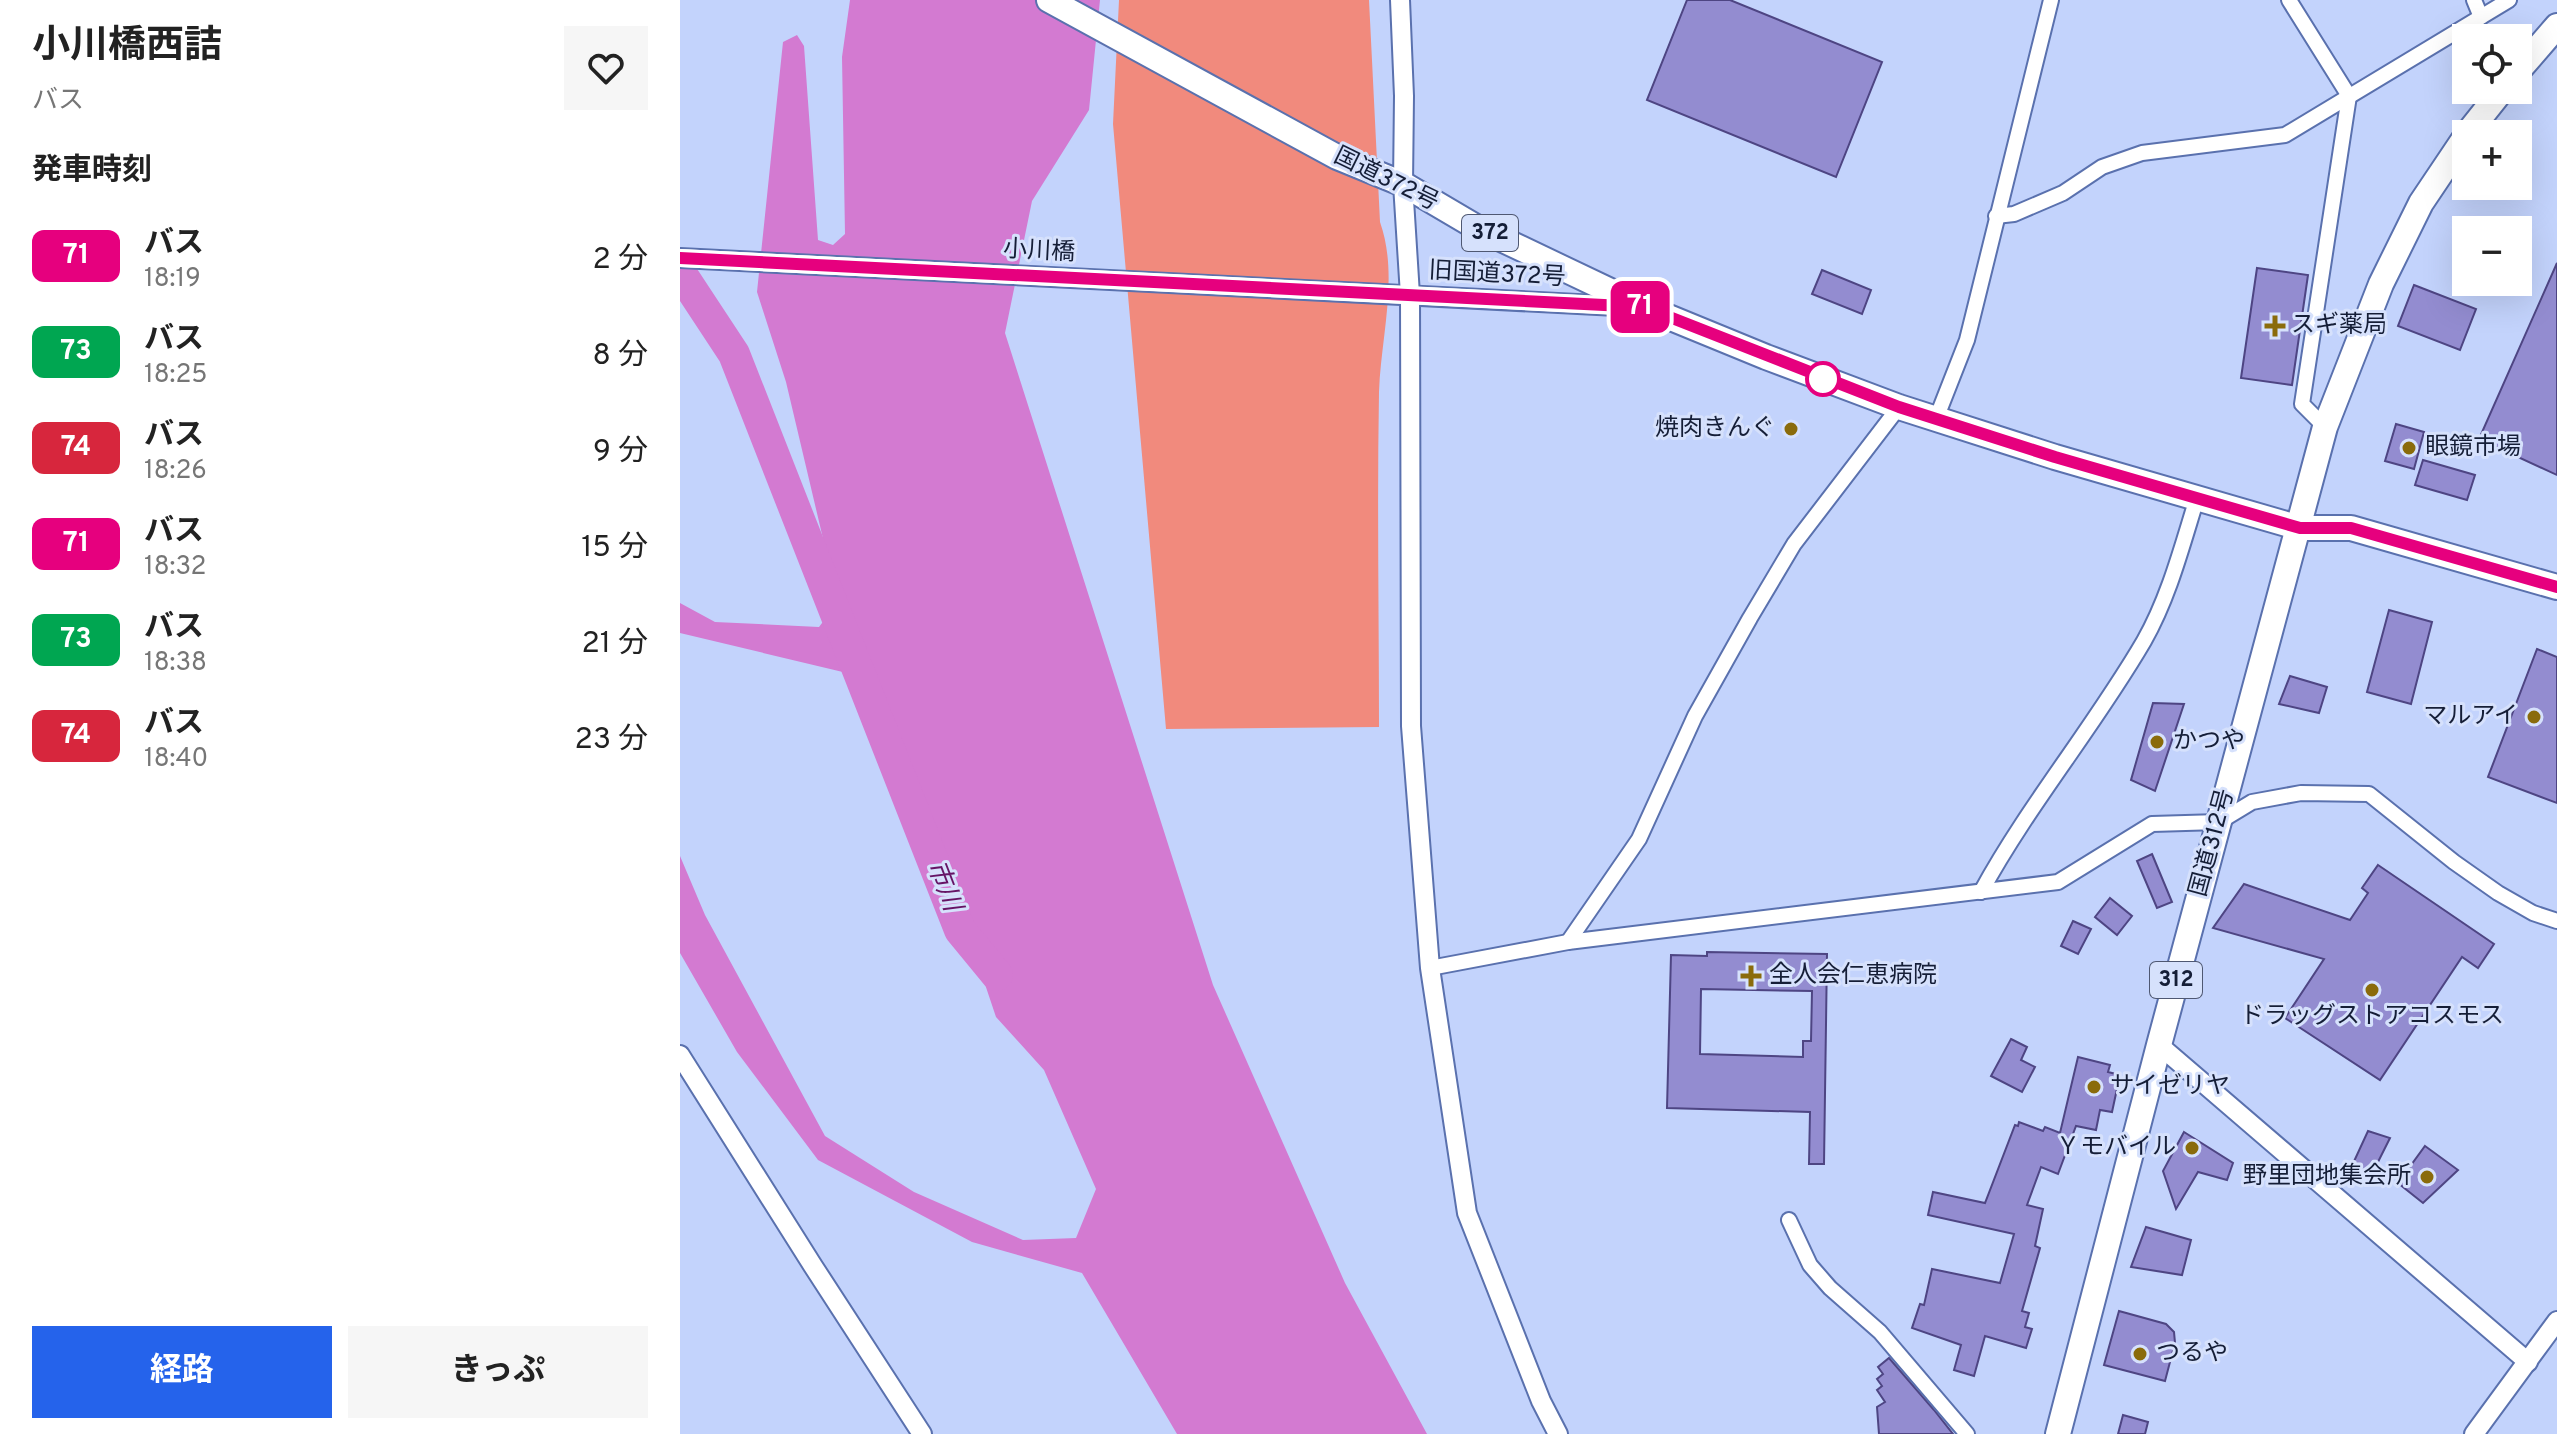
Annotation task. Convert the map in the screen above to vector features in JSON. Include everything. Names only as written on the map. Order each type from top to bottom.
[{"type":"highway","name":"国道372号","points":[[1049,0],[1337,157],[1403,184],[1476,227],[1644,307],[1899,407],[2300,528],[2351,528],[2557,587]]},
{"type":"highway","points":[[2532,55],[2557,26]]},
{"type":"highway","name":"国道312号","points":[[2479,120],[2491,104]]},
{"type":"highway","name":"国道312号","points":[[2058,1434],[2325,427],[2381,284],[2421,203],[2452,157]]},
{"type":"street","points":[[1400,0],[1404,96],[1403,294],[1411,726],[1430,968],[1467,1213],[1541,1401],[1558,1434]]},
{"type":"street","points":[[1936,419],[1967,340],[2051,0]]},
{"type":"street","points":[[2289,0],[2349,96],[2302,404],[2325,427]]},
{"type":"street","points":[[2474,0],[2481,17]]},
{"type":"street","points":[[1996,216],[2014,214],[2063,193],[2102,167],[2142,153],[2285,135],[2509,0]]},
{"type":"street","name":"小川橋","points":[[680,258],[1403,294]]},
{"type":"street","name":"旧国道372号","points":[[1403,294],[1644,307]]},
{"type":"street","points":[[1568,942],[1639,839],[1695,716],[1794,544],[1899,407]]},
{"type":"street","points":[[1981,892],[2004,850],[2090,728],[2145,638],[2169,585],[2197,498]]},
{"type":"street","points":[[1430,968],[1568,942],[2058,882],[2152,824],[2219,822],[2252,802],[2301,793],[2369,794],[2498,893],[2533,913],[2557,921]]},
{"type":"street","points":[[2159,1045],[2528,1362]]},
{"type":"street","points":[[680,1055],[922,1434]]},
{"type":"street","points":[[1789,1220],[1810,1265],[1830,1288],[1880,1332],[1967,1434]]},
{"type":"street","points":[[2474,1434],[2557,1321]]},
{"type":"shaded area","points":[[850,0],[1100,0],[1089,110],[1032,201],[1005,333],[1213,985],[1345,1283],[1427,1434],[1177,1434],[1082,1273],[972,1242],[818,1160],[737,1052],[680,953],[680,856],[705,915],[825,1136],[914,1192],[1023,1240],[1076,1238],[1096,1189],[1044,1070],[996,1017],[906,762],[868,678],[680,633],[680,603],[715,622],[819,627],[838,602],[786,382],[757,292],[783,42],[797,35],[804,46],[818,240],[833,245],[845,234],[842,57]]},
{"type":"shaded area","points":[[1119,0],[1369,0],[1380,222],[1389,285],[1379,392],[1379,727],[1166,729],[1113,124]]},
{"type":"building","points":[[1687,0],[1730,0],[1882,62],[1836,177],[1647,100]]},
{"type":"building","points":[[2557,263],[2557,475],[2479,439]]},
{"type":"building","name":"スギ薬局","points":[[2257,268],[2308,275],[2292,385],[2241,378]]},
{"type":"building","points":[[1822,270],[1871,290],[1862,314],[1812,294]]},
{"type":"building","points":[[2414,285],[2476,309],[2460,350],[2398,326]]},
{"type":"building","points":[[2396,424],[2424,432],[2414,469],[2385,461]]},
{"type":"building","points":[[2423,460],[2475,475],[2467,500],[2415,485]]},
{"type":"building","points":[[2389,610],[2432,622],[2411,704],[2367,692]]},
{"type":"building","name":"マルアイ","points":[[2537,649],[2557,657],[2557,803],[2488,777]]},
{"type":"building","points":[[2290,676],[2327,687],[2319,713],[2279,704]]},
{"type":"building","name":"かつや","points":[[2153,703],[2184,704],[2155,791],[2131,780]]},
{"type":"building","points":[[2152,854],[2172,902],[2157,908],[2137,861]]},
{"type":"building","name":"ドラッグストアコスモス","points":[[2378,865],[2494,944],[2478,968],[2462,957],[2380,1080],[2285,1018],[2324,959],[2213,928],[2244,884],[2350,920],[2368,893],[2362,888]]},
{"type":"building","points":[[2110,898],[2132,916],[2117,935],[2095,917]]},
{"type":"building","points":[[2073,921],[2091,929],[2078,954],[2061,946]]},
{"type":"building","points":[[1707,952],[1827,954],[1824,1164],[1809,1164],[1810,1112],[1667,1108],[1671,955],[1707,956]],"holes":[[[1701,989],[1812,991],[1811,1041],[1803,1041],[1803,1057],[1700,1054]]]},
{"type":"building","points":[[2011,1039],[2027,1047],[2021,1060],[2035,1067],[2022,1092],[1991,1076]]},
{"type":"building","points":[[2078,1057],[2110,1065],[2108,1072],[2120,1075],[2112,1112],[2100,1110],[2096,1130],[2076,1126],[2058,1174],[2041,1167],[2027,1205],[2043,1209],[2035,1246],[2040,1248],[2022,1311],[2029,1313],[2025,1327],[2032,1329],[2026,1348],[1985,1336],[1974,1376],[1954,1370],[1961,1345],[1912,1328],[1920,1304],[1924,1305],[1932,1269],[2000,1283],[2014,1234],[1928,1215],[1933,1192],[1985,1203],[2015,1125],[2018,1126],[2019,1122],[2043,1131],[2045,1127],[2060,1133]]},
{"type":"building","points":[[2368,1131],[2390,1138],[2369,1180],[2350,1170]]},
{"type":"building","name":"Ｙモバイル","points":[[2184,1132],[2233,1163],[2227,1180],[2198,1172],[2176,1209],[2163,1171]]},
{"type":"building","name":"野里団地集会所","points":[[2425,1146],[2458,1170],[2423,1203],[2398,1183]]},
{"type":"building","points":[[2146,1227],[2191,1240],[2182,1275],[2131,1267]]},
{"type":"building","name":"つるや","points":[[2119,1311],[2166,1324],[2174,1332],[2175,1343],[2165,1381],[2104,1365]]},
{"type":"building","points":[[1889,1358],[1953,1434],[1879,1434],[1877,1407],[1885,1402],[1877,1390],[1882,1386],[1877,1379],[1883,1374],[1878,1367]]},
{"type":"building","points":[[2123,1415],[2148,1422],[2145,1434],[2118,1434]]},
{"type":"waterway","name":"市川","points":[[680,272],[734,354],[960,930],[997,975]]},
{"type":"bus line","name":"71","points":[[680,258],[1644,307],[1899,407],[2055,457],[2300,528],[2351,528],[2557,587]]},
{"type":"place","name":"スギ薬局","points":[[2275,326]]},
{"type":"place","name":"焼肉きんぐ","points":[[1791,429]]},
{"type":"place","name":"眼鏡市場","points":[[2409,448]]},
{"type":"place","name":"マルアイ","points":[[2534,717]]},
{"type":"place","name":"かつや","points":[[2157,742]]},
{"type":"place","name":"全人会仁恵病院","points":[[1751,976]]},
{"type":"place","name":"ドラッグストアコスモス","points":[[2372,990]]},
{"type":"place","name":"サイゼリヤ","points":[[2094,1087]]},
{"type":"place","name":"Ｙモバイル","points":[[2192,1148]]},
{"type":"place","name":"野里団地集会所","points":[[2427,1177]]},
{"type":"place","name":"つるや","points":[[2140,1354]]}]
